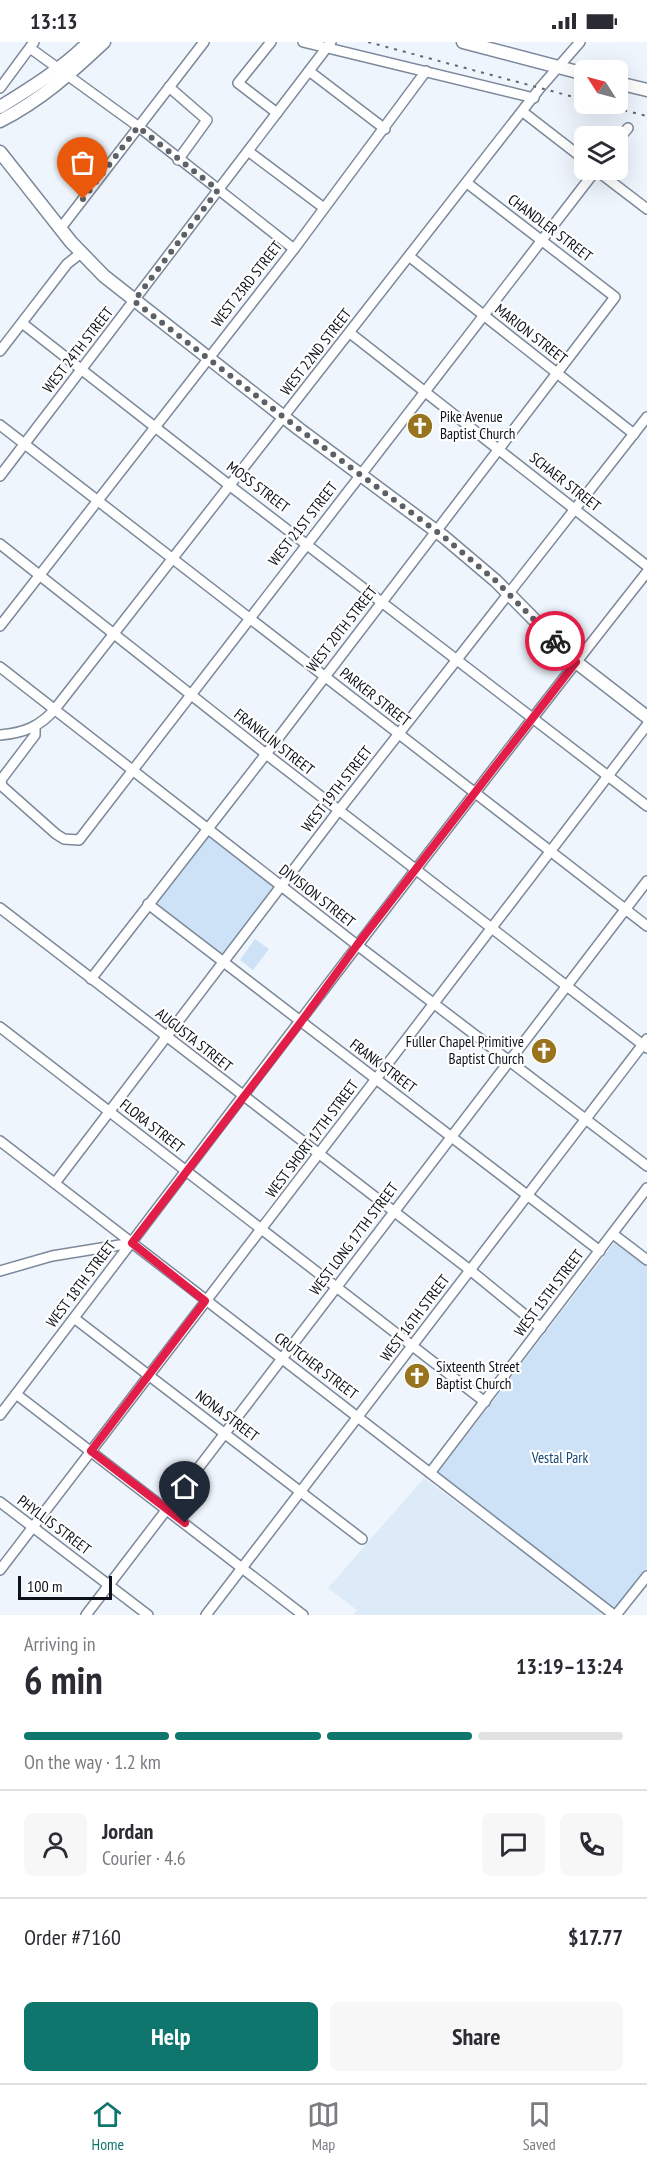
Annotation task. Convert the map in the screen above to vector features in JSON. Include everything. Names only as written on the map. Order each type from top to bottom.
[{"type":"main road","points":[[0,107],[62,73],[89,42]]},
{"type":"main road","points":[[0,121],[30,104],[62,73],[104,42]]},
{"type":"main road","points":[[463,42],[574,71]]},
{"type":"main road","points":[[628,85],[647,90]]},
{"type":"main road","points":[[0,152],[60,229],[104,276],[284,418],[470,558],[576,662],[647,717]]},
{"type":"street","points":[[60,229],[204,42]]},
{"type":"street","points":[[271,42],[238,83],[277,113]]},
{"type":"street","points":[[303,42],[329,45],[426,72],[534,98]]},
{"type":"street","name":"WEST 22ND STREET","points":[[34,728],[55,710],[229,485],[580,42]]},
{"type":"street","points":[[0,88],[32,45],[62,73],[138,127],[294,249]]},
{"type":"street","name":"WEST 24TH STREET","points":[[0,476],[329,45]]},
{"type":"street","points":[[309,71],[385,129]]},
{"type":"street","name":"WEST 23RD STREET","points":[[0,626],[294,249],[426,72]]},
{"type":"street","points":[[169,87],[207,120],[178,160]]},
{"type":"street","points":[[523,112],[574,151]]},
{"type":"street","points":[[248,151],[324,208]]},
{"type":"street","name":"WEST 21ST STREET","points":[[1,780],[2,786],[8,793],[56,834],[64,840],[79,840],[588,180]]},
{"type":"street","points":[[609,180],[647,209]]},
{"type":"street","name":"CHANDLER STREET","points":[[467,183],[615,297]]},
{"type":"street","points":[[0,351],[67,264],[81,253]]},
{"type":"street","name":"MARION STREET","points":[[410,257],[634,434]]},
{"type":"street","name":"WEST 20TH STREET","points":[[91,979],[615,297]]},
{"type":"street","name":"MOSS STREET","points":[[22,323],[647,806]]},
{"type":"street","name":"SCHAER STREET","points":[[350,333],[647,566]]},
{"type":"street","name":"WEST 19TH STREET","points":[[55,1183],[339,810],[647,417]]},
{"type":"street","name":"PARKER STREET","points":[[0,425],[647,926]]},
{"type":"street","name":"FRANKLIN STREET","points":[[0,544],[415,870],[646,1044]]},
{"type":"street","name":"WEST 18TH STREET","points":[[0,1415],[301,1022],[357,945],[647,572]]},
{"type":"street","name":"DIVISION STREET","points":[[0,667],[357,945],[647,1166]]},
{"type":"street","name":"WEST SHORT 17TH STREET","points":[[0,1570],[647,725]]},
{"type":"street","points":[[0,735],[16,734],[34,728],[35,735],[1,780]]},
{"type":"street","name":"WEST LONG 17TH STREET","points":[[86,1615],[647,881]]},
{"type":"street","name":"FRANK STREET","points":[[148,904],[600,1251]]},
{"type":"street","name":"AUGUSTA STREET","points":[[0,908],[542,1328]]},
{"type":"street","name":"FLORA STREET","points":[[0,1027],[485,1402]]},
{"type":"street","name":"WEST 16TH STREET","points":[[206,1615],[585,1119],[646,1044]]},
{"type":"street","name":"CRUTCHER STREET","points":[[0,1141],[615,1615]]},
{"type":"street","name":"WEST 15TH STREET","points":[[430,1473],[647,1188]]},
{"type":"street","points":[[613,1234],[647,1260]]},
{"type":"street","points":[[0,1271],[52,1256],[132,1243]]},
{"type":"street","name":"NONA STREET","points":[[74,1318],[362,1539]]},
{"type":"street","points":[[16,1394],[303,1615]]},
{"type":"street","name":"PHYLLIS STREET","points":[[0,1502],[148,1615]]},
{"type":"street","points":[[615,1615],[647,1576]]},
{"type":"shaded area","points":[[424,1478],[608,1615],[353,1615],[357,1610],[328,1588]]},
{"type":"green space","points":[[207,836],[274,889],[222,956],[155,906],[154,902]]},
{"type":"green space","points":[[255,939],[269,949],[253,970],[240,960]]},
{"type":"green space","name":"Vestal Park","points":[[614,1243],[647,1267],[647,1568],[616,1609],[611,1608],[437,1474]]},
{"type":"railway","points":[[368,42],[574,97]]},
{"type":"railway","points":[[628,111],[647,116]]},
{"type":"way so far","points":[[83,199],[138,127],[218,190],[134,301],[299,429],[444,537],[496,581],[555,641]]},
{"type":"place","name":"Pike Avenue Baptist Church","points":[[420,426]]},
{"type":"place","name":"Fuller Chapel Primitive Baptist Church","points":[[544,1051]]},
{"type":"place","name":"Sixteenth Street Baptist Church","points":[[417,1376]]},
{"type":"route","points":[[185,1523],[91,1451],[205,1301],[132,1243],[357,945],[576,662],[555,641]]}]
